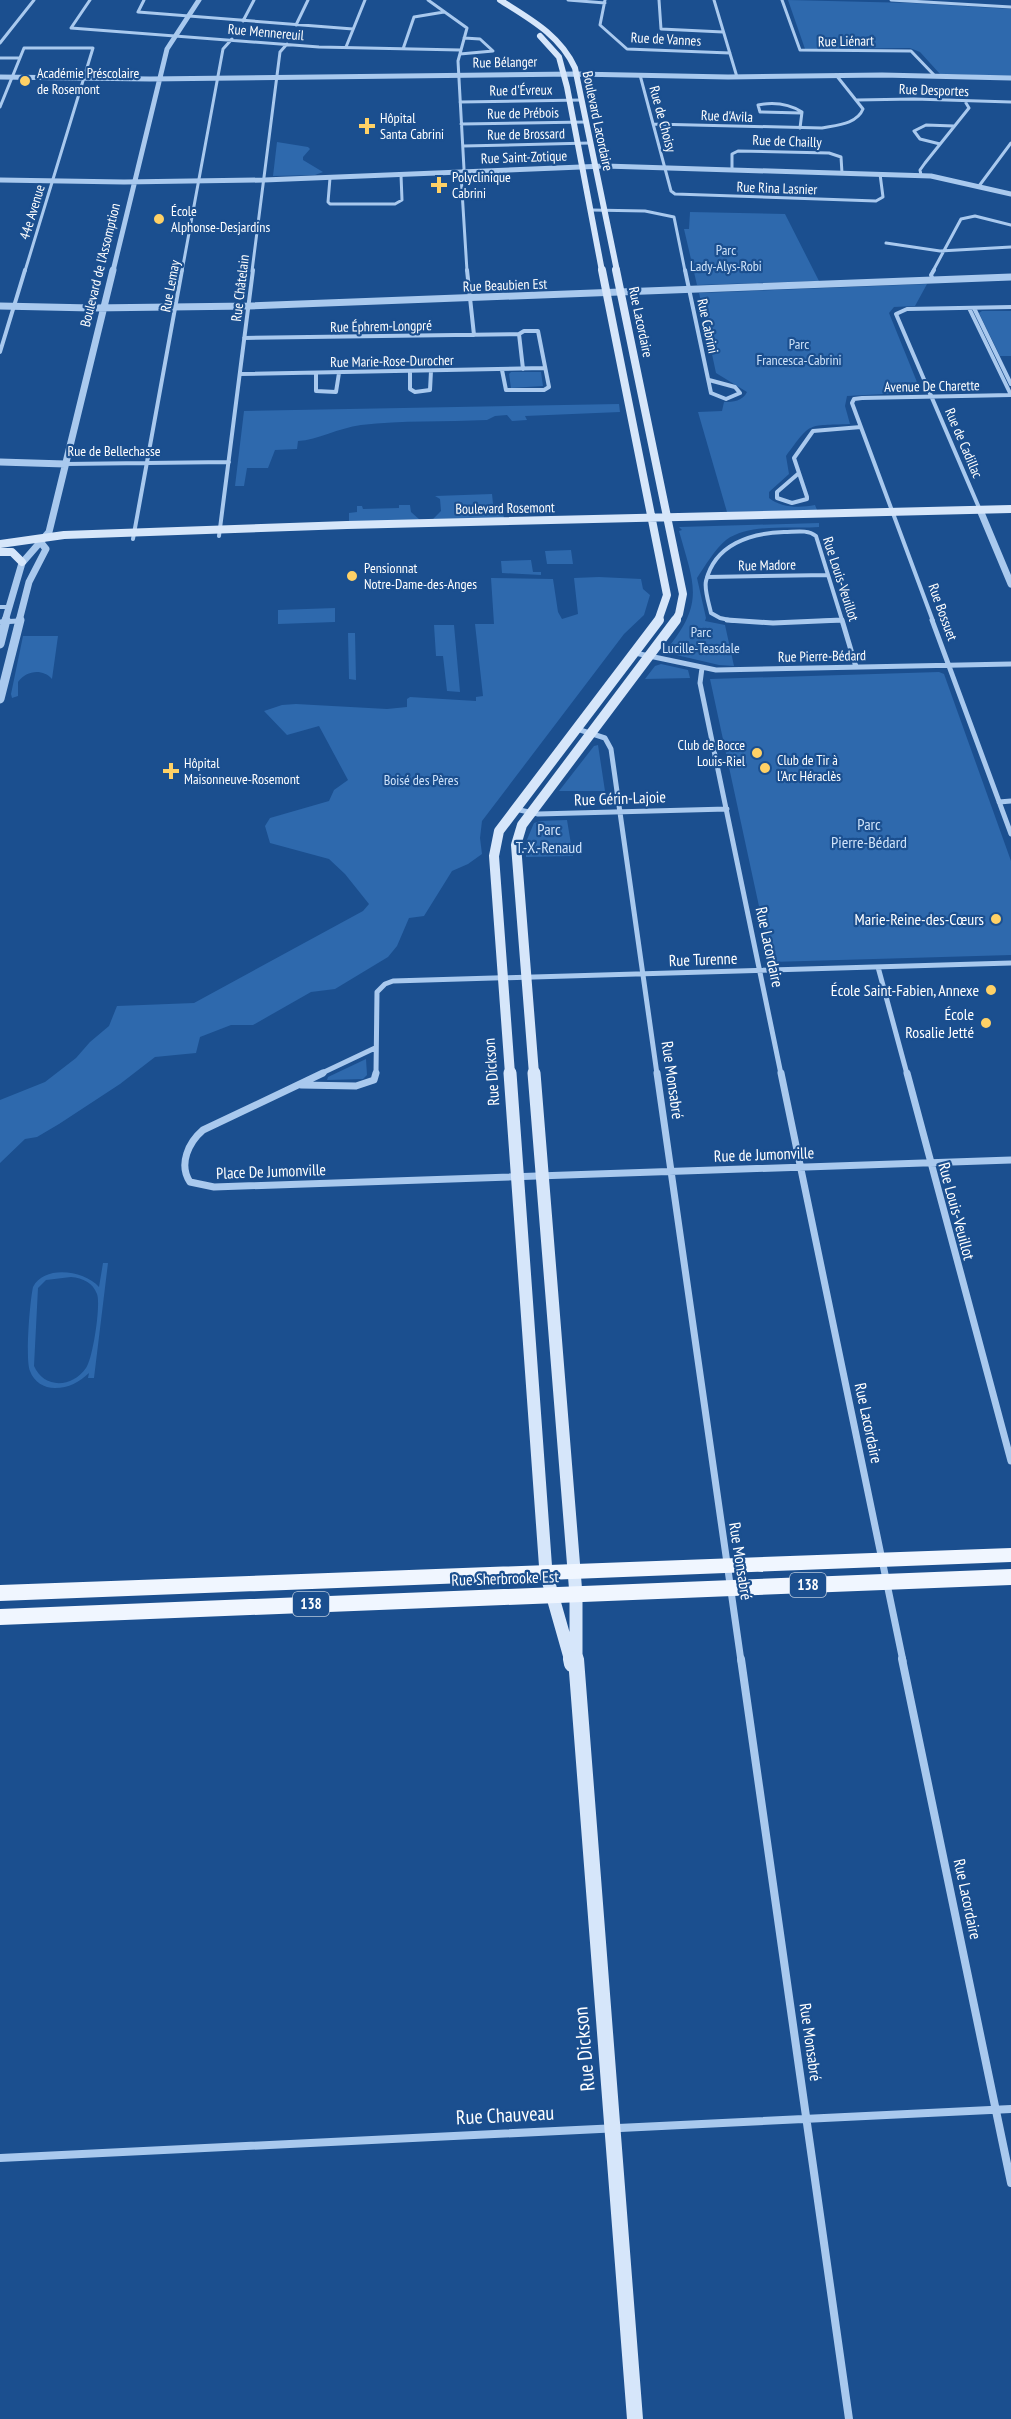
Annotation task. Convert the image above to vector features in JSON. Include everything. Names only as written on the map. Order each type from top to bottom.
[{"type":"main road","name":"Boulevard Lacordaire","points":[[499,3],[557,40],[572,59],[604,210]]},
{"type":"main road","name":"Boulevard Lacordaire","points":[[499,3],[547,42],[559,57],[570,100],[591,210]]},
{"type":"main road","name":"Rue Lacordaire","points":[[591,210],[652,520]]},
{"type":"main road","name":"Rue Lacordaire","points":[[604,210],[668,520]]},
{"type":"main road","points":[[635,441],[651,440]]},
{"type":"main road","name":"Boulevard Rosemont","points":[[981,513],[1011,509]]},
{"type":"main road","name":"Boulevard Rosemont","points":[[0,544],[134,536],[652,520],[981,513],[1011,515]]},
{"type":"main road","name":"Rue Dickson","points":[[576,1676],[546,1573],[494,856],[499,831],[514,809],[657,624],[663,612],[668,595],[652,520]]},
{"type":"main road","name":"Rue Dickson","points":[[635,2419],[576,1676],[576,1595],[516,845],[522,825],[530,813],[674,622],[682,604],[681,578],[668,520]]},
{"type":"main road","name":"Boulevard Rosemont","points":[[0,551],[44,541]]},
{"type":"main road","points":[[0,551],[12,552],[22,562]]},
{"type":"main road","name":"Rue Sherbrooke Est","points":[[0,1593],[1011,1555]]},
{"type":"main road","name":"Rue Sherbrooke Est","points":[[0,1617],[1011,1577]]},
{"type":"street","points":[[0,44],[34,0]]},
{"type":"street","name":"Rue Mennereuil","points":[[90,0],[71,28],[287,44],[460,52],[493,51],[480,39],[464,38]]},
{"type":"street","points":[[144,0],[138,12],[353,29]]},
{"type":"street","name":"Boulevard de l'Assomption","points":[[0,699],[29,582],[46,549],[44,541],[168,45],[199,0]]},
{"type":"street","points":[[243,21],[254,0]]},
{"type":"street","points":[[296,25],[308,0]]},
{"type":"street","points":[[346,47],[365,0]]},
{"type":"street","points":[[428,0],[467,27],[460,52],[459,75],[463,146],[461,176],[474,335]]},
{"type":"street","points":[[568,0],[605,2]]},
{"type":"street","points":[[659,0],[660,28],[663,30],[723,32]]},
{"type":"street","points":[[714,0],[737,77]]},
{"type":"street","name":"Rue Liénart","points":[[782,0],[800,50],[908,50],[915,53],[935,76]]},
{"type":"street","points":[[891,0],[1011,7]]},
{"type":"street","name":"Rue de Vannes","points":[[605,2],[600,25],[627,49],[730,53]]},
{"type":"street","points":[[403,49],[414,17],[445,12]]},
{"type":"street","name":"Rue Lemay","points":[[134,536],[224,47],[232,39]]},
{"type":"street","name":"Rue Châtelain","points":[[219,533],[280,52],[287,44]]},
{"type":"street","name":"44e Avenue","points":[[0,352],[93,49],[91,47],[28,47],[23,50],[20,58]]},
{"type":"street","points":[[0,58],[20,58],[0,106]]},
{"type":"street","name":"Rue Bélanger","points":[[0,76],[160,79],[576,74],[1011,78]]},
{"type":"street","name":"Rue de Choisy","points":[[640,75],[665,168]]},
{"type":"street","points":[[836,75],[857,100]]},
{"type":"street","name":"Rue Desportes","points":[[857,100],[881,98],[966,103],[1011,102]]},
{"type":"street","name":"Rue d'Évreux","points":[[460,102],[581,100]]},
{"type":"street","name":"Rue d'Avila","points":[[653,124],[828,127],[854,120],[863,109],[857,100]]},
{"type":"street","points":[[921,175],[921,169],[969,108],[966,103]]},
{"type":"street","name":"Rue d'Avila","points":[[758,105],[785,105],[800,110],[801,113],[760,112],[758,105]]},
{"type":"street","points":[[800,128],[801,113]]},
{"type":"street","name":"Rue de Prébois","points":[[461,124],[585,122]]},
{"type":"street","points":[[940,144],[918,138],[914,134],[915,129],[932,125],[954,126]]},
{"type":"street","points":[[979,186],[1010,147],[1011,142]]},
{"type":"street","name":"Rue de Brossard","points":[[463,146],[590,143]]},
{"type":"street","name":"Rue de Chailly","points":[[732,170],[732,154],[738,151],[829,153],[840,156],[842,173]]},
{"type":"street","name":"Rue Saint-Zotique","points":[[0,180],[135,182],[264,180],[595,167],[921,175],[1011,194]]},
{"type":"street","name":"Rue Rina Lasnier","points":[[665,168],[671,191],[675,194],[720,197],[878,201],[883,197],[880,174]]},
{"type":"street","points":[[330,178],[328,202],[330,204],[395,204],[402,200],[401,175]]},
{"type":"street","name":"Rue Cabrini","points":[[591,210],[645,211],[674,217],[708,380]]},
{"type":"street","points":[[933,280],[931,275],[943,257],[950,233],[966,216],[1011,225]]},
{"type":"street","points":[[886,243],[944,250],[1011,247]]},
{"type":"street","name":"Rue Beaubien Est","points":[[0,306],[103,308],[249,306],[1011,277]]},
{"type":"street","points":[[971,308],[1011,307]]},
{"type":"street","points":[[971,308],[1011,384]]},
{"type":"street","points":[[971,308],[1011,395]]},
{"type":"street","name":"Rue de Cadillac","points":[[971,308],[898,311],[896,316],[1011,584]]},
{"type":"street","points":[[502,370],[506,390],[544,390],[549,387],[538,332],[524,331],[519,334],[524,369]]},
{"type":"street","name":"Rue Éphrem-Longpré","points":[[244,338],[519,334]]},
{"type":"street","name":"Rue Marie-Rose-Durocher","points":[[240,374],[544,368]]},
{"type":"street","points":[[410,372],[410,389],[415,392],[430,390],[431,371]]},
{"type":"street","points":[[316,373],[316,390],[322,393],[336,392],[339,373]]},
{"type":"street","points":[[708,380],[735,387],[740,393],[731,398],[716,397],[711,393],[708,380]]},
{"type":"street","name":"Avenue De Charette","points":[[854,399],[1011,395]]},
{"type":"street","name":"Rue Bossuet","points":[[854,399],[852,403],[861,428],[1011,834]]},
{"type":"street","points":[[799,473],[777,492],[777,498],[788,502],[806,500],[795,457],[813,430],[861,428]]},
{"type":"street","name":"Rue de Bellechasse","points":[[0,462],[65,464],[229,462]]},
{"type":"street","name":"Rue Louis-Veuillot","points":[[707,577],[727,547],[735,540],[768,533],[812,533],[816,536],[856,667]]},
{"type":"street","points":[[0,644],[3,622],[10,607],[22,562],[33,549],[44,541]]},
{"type":"street","name":"Rue Madore","points":[[707,577],[828,575]]},
{"type":"street","points":[[707,577],[705,587],[711,611],[719,618],[742,623],[842,620]]},
{"type":"street","points":[[0,607],[10,607]]},
{"type":"street","points":[[3,622],[18,621]]},
{"type":"street","name":"Rue Pierre-Bédard","points":[[635,653],[716,670],[1011,664]]},
{"type":"street","name":"Rue Lacordaire","points":[[702,668],[700,683],[1011,2183]]},
{"type":"street","points":[[577,729],[592,733]]},
{"type":"street","name":"Rue Monsabré","points":[[592,733],[604,738],[610,746],[849,2419]]},
{"type":"street","points":[[999,802],[1011,801]]},
{"type":"street","name":"Rue Gérin-Lajoie","points":[[514,809],[530,813],[727,809]]},
{"type":"street","name":"Rue Turenne","points":[[504,979],[1011,963]]},
{"type":"street","name":"Rue Louis-Veuillot","points":[[878,967],[1011,1461]]},
{"type":"street","name":"Place De Jumonville","points":[[298,1085],[356,1086],[369,1083],[376,1075],[377,992],[385,984],[393,981],[504,979]]},
{"type":"street","name":"Place De Jumonville","points":[[375,1048],[203,1130],[193,1139],[186,1160],[188,1179],[194,1184],[214,1187],[518,1176]]},
{"type":"street","name":"Rue de Jumonville","points":[[518,1176],[1011,1160]]},
{"type":"street","name":"Rue Chauveau","points":[[0,2158],[1011,2109]]},
{"type":"green space","points":[[788,0],[912,3],[1011,9],[1011,76],[940,74],[920,52],[910,48],[805,49]]},
{"type":"green space","points":[[277,142],[308,147],[310,149],[303,160],[323,172],[315,175],[273,176]]},
{"type":"green space","name":"Parc Lady-Alys-Robi","points":[[690,212],[785,214],[819,281],[697,285],[684,229],[689,229]]},
{"type":"green space","name":"Parc Francesca-Cabrini","points":[[927,284],[915,306],[894,307],[889,313],[921,392],[847,396],[845,406],[850,424],[817,426],[806,431],[786,456],[789,474],[769,492],[769,498],[779,504],[791,506],[815,505],[817,510],[727,512],[698,412],[722,411],[724,402],[740,399],[747,392],[716,373],[699,293]]},
{"type":"green space","points":[[982,311],[1011,311],[1011,356],[1000,356],[979,313]]},
{"type":"green space","points":[[511,372],[541,372],[543,386],[511,388],[509,374]]},
{"type":"green space","points":[[619,404],[620,412],[525,416],[527,420],[512,421],[507,415],[495,416],[487,420],[361,425],[298,441],[297,449],[275,450],[268,468],[247,468],[244,486],[235,486],[244,411]]},
{"type":"green space","points":[[492,494],[494,512],[503,512],[504,518],[432,520],[441,511],[440,499],[435,496]]},
{"type":"green space","points":[[399,505],[410,505],[411,512],[420,520],[349,523],[349,513],[357,512],[357,506],[362,506],[363,509],[399,508]]},
{"type":"green space","name":"Parc Lucille-Teasdale","points":[[819,523],[819,527],[759,529],[736,535],[726,540],[718,548],[697,578],[705,621],[725,625],[734,666],[719,665],[668,653],[667,649],[687,618],[693,593],[689,566],[679,531],[682,530],[679,527]]},
{"type":"green space","points":[[571,550],[573,564],[547,564],[545,551]]},
{"type":"green space","points":[[531,560],[533,572],[541,572],[541,575],[502,573],[501,561]]},
{"type":"green space","name":"Boisé des Pères","points":[[491,578],[553,579],[558,612],[562,619],[578,614],[574,578],[641,579],[643,589],[650,595],[644,615],[624,634],[482,821],[480,838],[482,854],[452,871],[424,916],[409,918],[397,946],[388,957],[335,989],[311,992],[253,1025],[231,1025],[200,1037],[196,1053],[155,1057],[120,1084],[59,1124],[37,1137],[25,1139],[0,1163],[0,1100],[45,1082],[76,1058],[109,1026],[117,1006],[194,1003],[363,911],[369,904],[345,874],[329,859],[270,843],[265,826],[270,818],[329,801],[334,790],[348,780],[319,726],[287,735],[264,711],[282,705],[296,704],[387,709],[407,707],[407,699],[410,697],[476,701],[476,697],[483,696],[475,624],[494,624]]},
{"type":"green space","points":[[335,608],[335,622],[278,624],[278,610]]},
{"type":"green space","points":[[434,625],[454,625],[460,692],[447,691],[443,656],[436,656]]},
{"type":"green space","points":[[348,633],[355,633],[356,680],[349,679]]},
{"type":"green space","points":[[23,636],[58,636],[52,679],[39,672],[25,675],[18,682],[18,696],[12,698],[11,694]]},
{"type":"green space","points":[[661,664],[688,670],[690,678],[645,679],[655,666]]},
{"type":"green space","name":"Parc Pierre-Bédard","points":[[939,672],[944,674],[1011,861],[1011,955],[771,962],[710,679]]},
{"type":"green space","points":[[598,745],[605,791],[559,791],[594,746]]},
{"type":"green space","name":"Parc T.-X.-Renaud","points":[[567,820],[573,856],[526,857],[526,842],[534,823]]},
{"type":"green space","points":[[366,1059],[367,1075],[363,1079],[327,1080],[328,1077]]},
{"type":"green space","points":[[103,1263],[108,1263],[94,1378],[88,1378],[89,1373],[74,1384],[65,1387],[43,1386],[32,1375],[29,1365],[28,1330],[33,1287],[46,1275],[65,1272],[84,1277],[99,1287]],"holes":[[[75,1278],[90,1284],[97,1294],[94,1343],[89,1363],[80,1375],[66,1382],[51,1382],[44,1379],[34,1366],[38,1288],[46,1280]]]},
{"type":"place","name":"Académie Préscolaire de Rosemont","points":[[25,81]]},
{"type":"place","name":"Hôpital Santa Cabrini","points":[[367,126]]},
{"type":"place","name":"Polyclinique Cabrini","points":[[439,185]]},
{"type":"place","name":"École Alphonse-Desjardins","points":[[159,219]]},
{"type":"place","name":"Pensionnat Notre-Dame-des-Anges","points":[[352,576]]},
{"type":"place","name":"Club de Bocce Louis-Riel","points":[[757,753]]},
{"type":"place","name":"Club de Tir à l'Arc Héraclès","points":[[765,768]]},
{"type":"place","name":"Hôpital Maisonneuve-Rosemont","points":[[171,771]]},
{"type":"place","name":"Marie-Reine-des-Cœurs","points":[[996,919]]},
{"type":"place","name":"École Saint-Fabien, Annexe","points":[[991,990]]},
{"type":"place","name":"École Rosalie Jetté","points":[[986,1023]]}]
